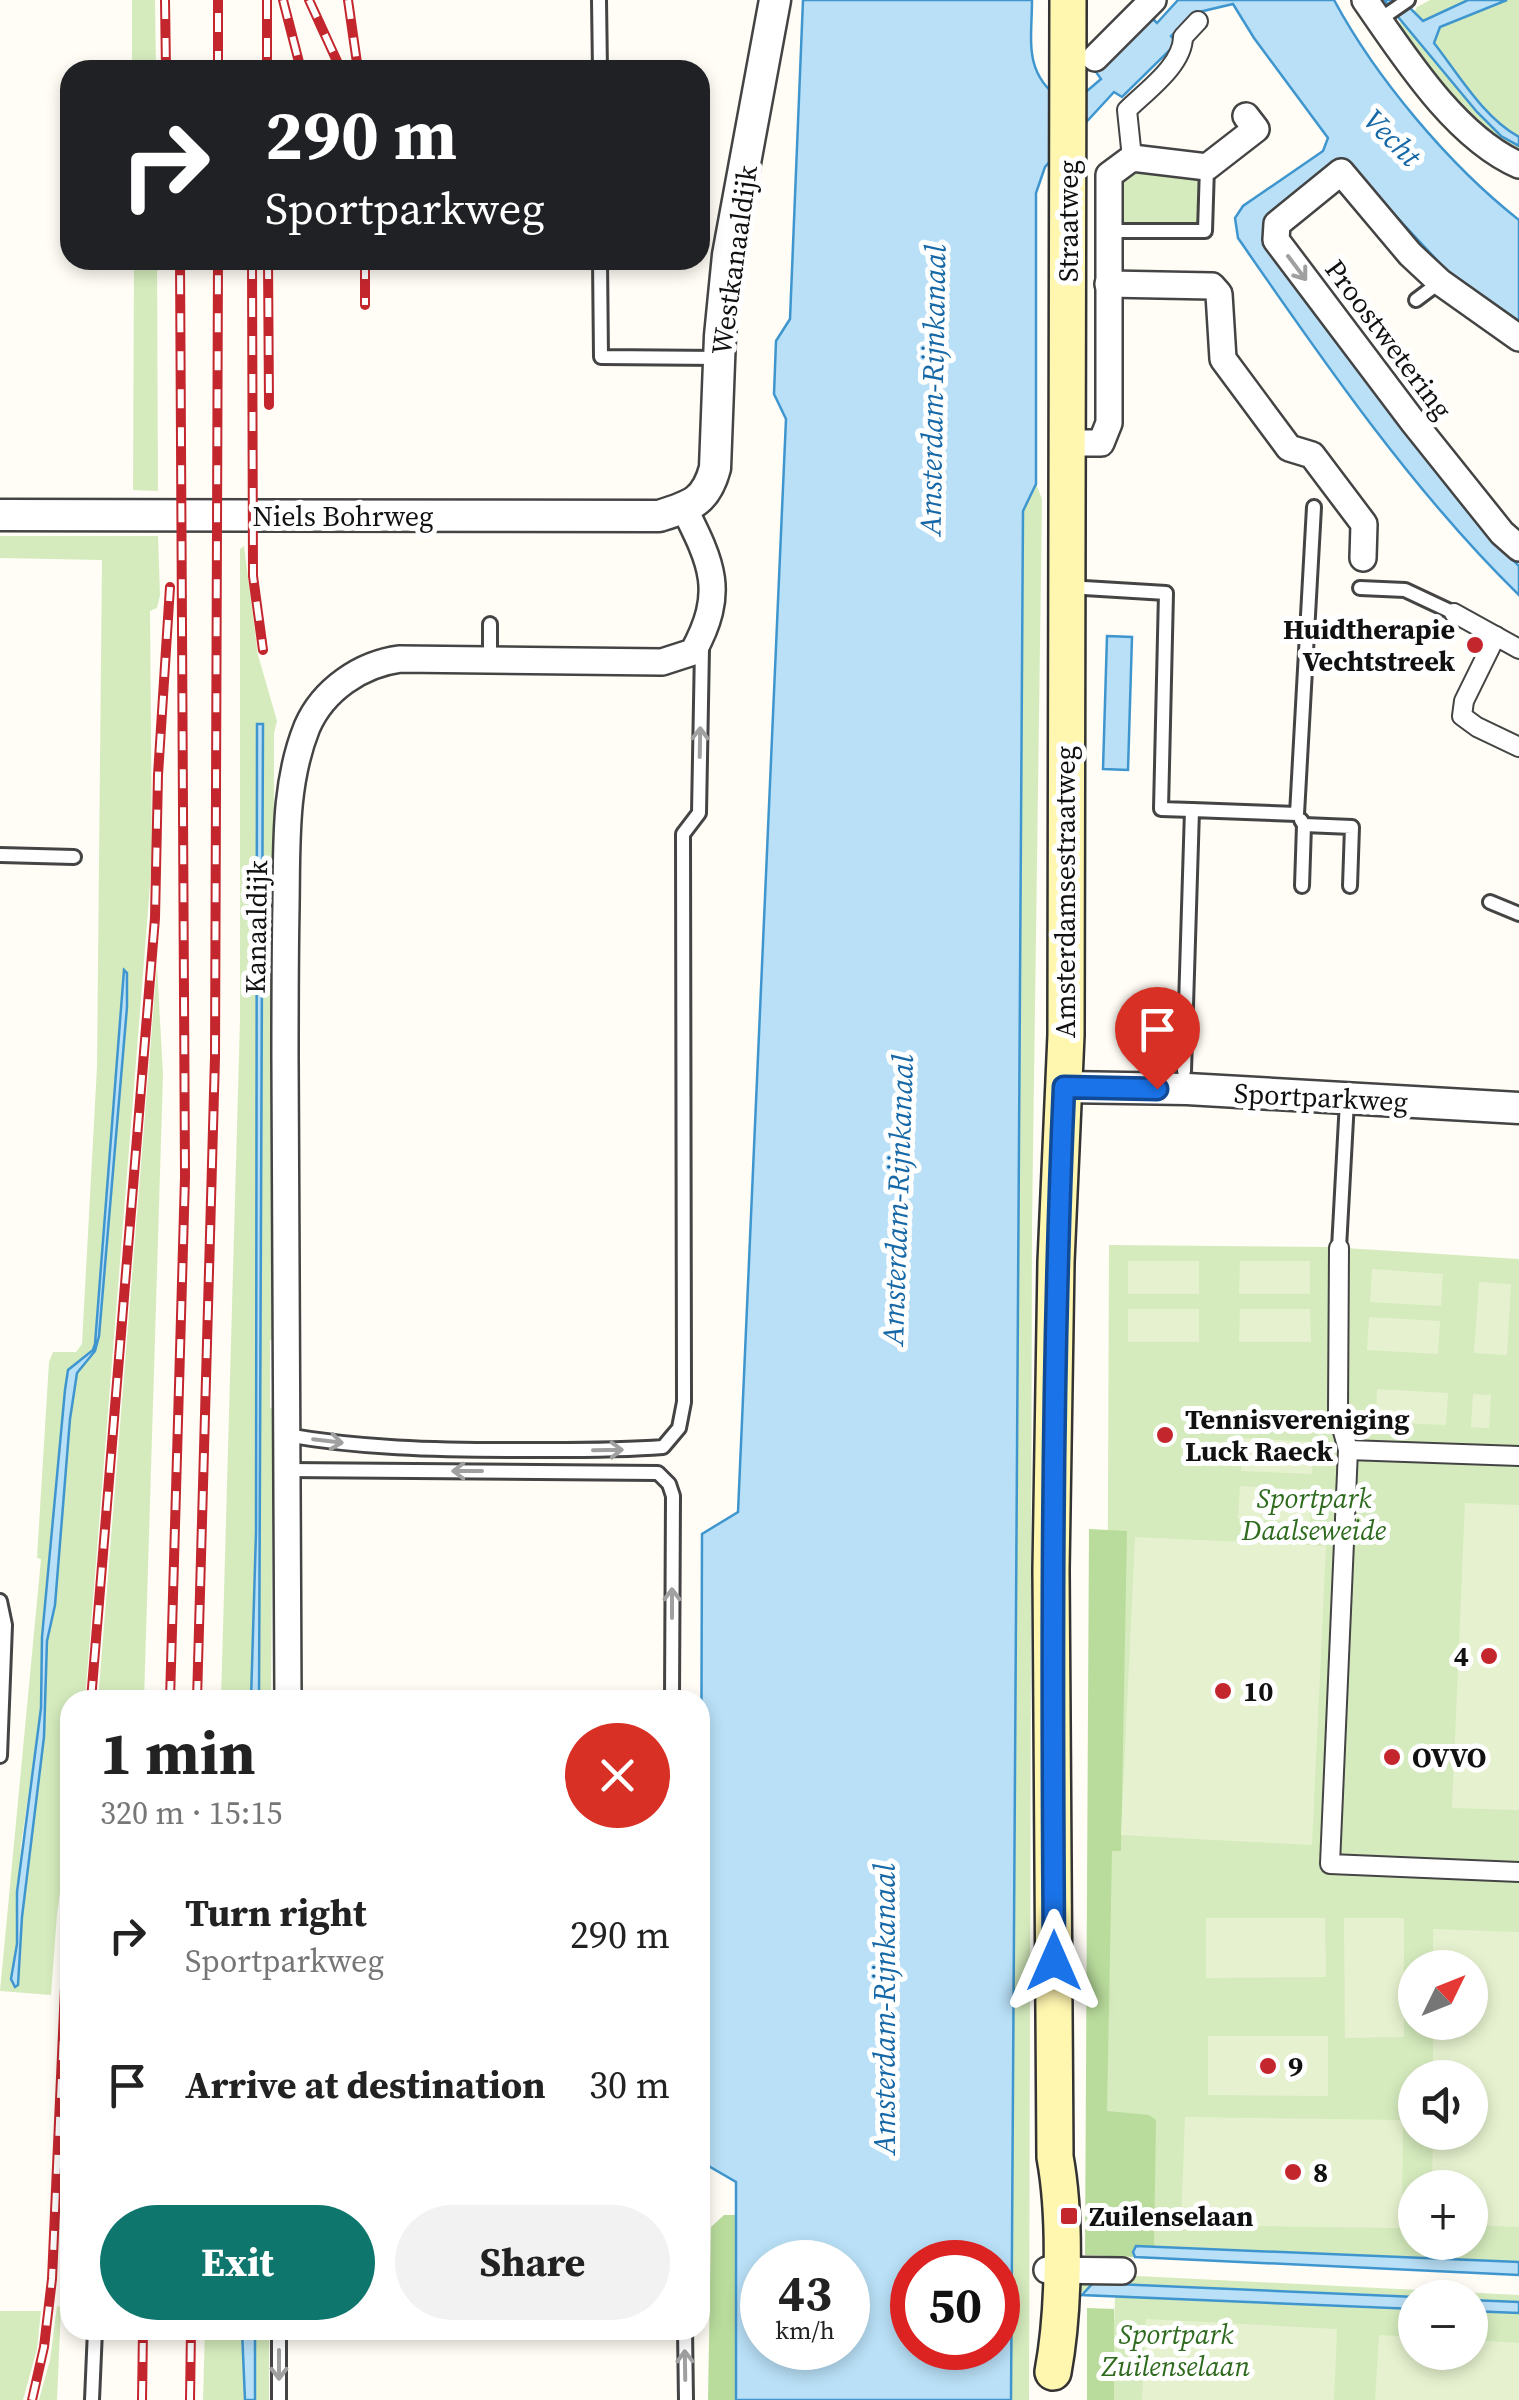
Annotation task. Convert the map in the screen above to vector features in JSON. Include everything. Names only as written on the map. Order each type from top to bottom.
[{"type":"main road","name":"Straatweg","points":[[1065,587],[1068,170],[1081,58],[1068,0]]},
{"type":"main road","name":"Amsterdamsestraatweg","points":[[1053,2386],[1048,2334],[1054,2270],[1048,2182],[1055,2157],[1050,1570],[1064,1087],[1065,587]]},
{"type":"street","name":"Westkanaaldijk","points":[[684,508],[700,500],[710,487],[715,468],[728,256],[775,0]]},
{"type":"street","points":[[1081,58],[1153,0]]},
{"type":"street","points":[[1372,10],[1464,127],[1484,146],[1519,165]]},
{"type":"street","points":[[1198,21],[1183,36],[1183,47],[1175,61],[1127,110],[1132,158],[1207,167],[1256,129],[1246,116]]},
{"type":"street","name":"Straatweg","points":[[1066,443],[1100,443],[1109,423],[1110,176],[1132,158]]},
{"type":"street","name":"Proostwetering","points":[[1440,282],[1410,254],[1340,172],[1277,224],[1276,240],[1414,424],[1502,533],[1519,548]]},
{"type":"street","points":[[1440,282],[1519,338]]},
{"type":"street","points":[[1108,284],[1212,286],[1219,294],[1223,358],[1290,448],[1312,455],[1364,524],[1363,558]]},
{"type":"street","points":[[684,508],[709,557],[712,600],[702,635]]},
{"type":"street","name":"Niels Bohrweg","points":[[0,515],[659,516],[684,508]]},
{"type":"street","points":[[1454,613],[1519,649]]},
{"type":"street","name":"Kanaaldijk","points":[[288,1690],[287,848],[296,759],[307,729],[321,704],[337,688],[376,662],[662,662],[693,652],[702,635]]},
{"type":"street","points":[[1496,636],[1464,701],[1462,716],[1519,747]]},
{"type":"street","name":"Sportparkweg","points":[[1064,1087],[1187,1089],[1519,1108]]},
{"type":"street","points":[[1339,1248],[1338,1413],[1348,1450],[1330,1864],[1519,1872]]},
{"type":"street","points":[[1348,1450],[1519,1456]]},
{"type":"street","points":[[1054,2270],[1122,2271]]},
{"type":"lane","points":[[600,0],[600,60]]},
{"type":"lane","points":[[1372,10],[1408,0]]},
{"type":"lane","points":[[1108,238],[1206,230],[1207,167]]},
{"type":"lane","points":[[600,270],[601,357],[720,358]]},
{"type":"lane","points":[[1416,300],[1440,282]]},
{"type":"lane","points":[[1302,886],[1301,819],[1314,507]]},
{"type":"lane","points":[[1065,587],[1166,594],[1161,809],[1301,819],[1352,827],[1350,886]]},
{"type":"lane","points":[[1360,588],[1405,590],[1454,613]]},
{"type":"lane","points":[[490,624],[490,660]]},
{"type":"lane","points":[[286,1434],[325,1442],[416,1450],[663,1447],[679,1428],[684,1402],[684,834],[699,813],[702,635]]},
{"type":"lane","points":[[1184,1071],[1192,810]]},
{"type":"lane","points":[[0,855],[74,857]]},
{"type":"lane","points":[[1490,902],[1519,914]]},
{"type":"lane","points":[[1339,1248],[1348,1098]]},
{"type":"lane","points":[[286,1470],[658,1473],[669,1484],[673,1496],[672,1690]]},
{"type":"lane","points":[[0,1602],[5,1625],[0,1756]]},
{"type":"lane","points":[[92,2400],[95,2340]]},
{"type":"lane","points":[[278,2340],[278,2400]]},
{"type":"lane","points":[[685,2340],[686,2400]]},
{"type":"green space","points":[[132,0],[155,0],[156,60],[132,60]]},
{"type":"green space","points":[[1430,0],[1468,0],[1423,21],[1414,13]]},
{"type":"green space","points":[[1507,0],[1519,0],[1519,137],[1483,107],[1434,43],[1440,27]]},
{"type":"green space","points":[[1402,21],[1485,120],[1519,146],[1519,156],[1458,109],[1397,26]]},
{"type":"green space","points":[[1135,167],[1200,177],[1202,227],[1118,226],[1115,211],[1124,210],[1124,201],[1115,201],[1118,181]]},
{"type":"green space","points":[[134,270],[157,270],[158,491],[133,490]]},
{"type":"green space","points":[[1036,484],[1042,499],[1032,1225],[1029,2400],[1011,2400],[1011,2370],[1020,2370],[1020,2240],[1012,2240],[1023,511]]},
{"type":"green space","points":[[0,536],[158,536],[160,595],[157,608],[150,611],[152,857],[86,1690],[60,1690],[60,1892],[51,1995],[0,1991],[41,1559],[37,1558],[49,1362],[53,1352],[76,1352],[82,1344],[97,1067],[102,560],[0,558]],"holes":[[[125,970],[127,1007],[95,1351],[77,1373],[70,1419],[55,1605],[47,1641],[44,1737],[22,1917],[18,1985],[11,1979],[17,1944],[21,1845],[41,1708],[42,1637],[68,1370],[94,1350],[95,1344]]]},
{"type":"green space","points":[[244,546],[258,655],[277,721],[270,1340],[271,1690],[259,1690],[262,724],[257,725],[256,1532],[251,1690],[221,1690],[240,1020],[240,549]]},
{"type":"green space","points":[[157,965],[163,1075],[144,1690],[99,1690]]},
{"type":"green space","name":"Sportpark Daalseweide","points":[[1109,1245],[1329,1247],[1519,1259],[1519,2262],[1470,2260],[1488,2260],[1488,2170],[1398,2170],[1398,2257],[1105,2245]]},
{"type":"green space","points":[[1128,1261],[1199,1261],[1199,1294],[1128,1294]]},
{"type":"green space","points":[[1240,1261],[1310,1261],[1310,1294],[1239,1294]]},
{"type":"green space","points":[[1372,1269],[1443,1274],[1441,1306],[1370,1302]]},
{"type":"green space","points":[[1479,1282],[1511,1284],[1507,1355],[1474,1353]]},
{"type":"green space","points":[[1128,1309],[1199,1309],[1199,1342],[1128,1342]]},
{"type":"green space","points":[[1240,1309],[1310,1309],[1311,1342],[1239,1342]]},
{"type":"green space","points":[[1369,1317],[1440,1321],[1438,1354],[1367,1350]]},
{"type":"green space","points":[[1377,1389],[1448,1393],[1446,1425],[1376,1422]]},
{"type":"green space","points":[[1473,1394],[1491,1395],[1489,1428],[1471,1427]]},
{"type":"green space","points":[[1243,1438],[1313,1442],[1312,1474],[1241,1471]]},
{"type":"green space","points":[[1240,1486],[1311,1490],[1310,1522],[1238,1519]]},
{"type":"green space","name":"4","points":[[1465,1503],[1519,1505],[1519,1810],[1452,1808]]},
{"type":"green space","points":[[1089,1529],[1127,1531],[1121,1851],[1112,1851],[1107,2111],[1149,2115],[1156,2120],[1154,2247],[1136,2246],[1135,2257],[1085,2255]]},
{"type":"green space","name":"10","points":[[1135,1537],[1326,1546],[1312,1845],[1121,1835]]},
{"type":"green space","name":"9","points":[[1206,1918],[1325,1918],[1326,1977],[1206,1978]]},
{"type":"green space","name":"9","points":[[1344,1918],[1404,1918],[1404,1950],[1398,1950],[1398,2037],[1345,2038]]},
{"type":"green space","points":[[1433,1929],[1519,1932],[1519,2227],[1488,2226],[1488,2170],[1432,2170],[1433,2150],[1488,2150],[1488,2060],[1433,2060],[1433,2040],[1488,2040],[1488,1950],[1433,1950]]},
{"type":"green space","name":"9","points":[[1208,2036],[1328,2036],[1328,2096],[1208,2095]]},
{"type":"green space","name":"8","points":[[1185,2117],[1398,2120],[1398,2150],[1403,2150],[1403,2170],[1398,2170],[1398,2228],[1181,2225]]},
{"type":"green space","points":[[724,2215],[736,2215],[736,2400],[708,2400],[711,2227]]},
{"type":"green space","points":[[1097,2274],[1398,2289],[1398,2295],[1093,2283],[1084,2292],[1065,2291],[1070,2283]]},
{"type":"green space","points":[[1488,2293],[1519,2295],[1519,2302],[1488,2301]]},
{"type":"green space","name":"Sportpark Zuilenselaan","points":[[1115,2297],[1398,2308],[1398,2370],[1488,2370],[1488,2312],[1519,2313],[1519,2400],[1111,2400]]},
{"type":"green space","points":[[57,2306],[57,2400],[39,2400],[50,2360]]},
{"type":"green space","points":[[1087,2308],[1114,2309],[1114,2400],[1087,2400]]},
{"type":"green space","points":[[0,2311],[41,2311],[37,2349],[23,2400],[0,2400]]},
{"type":"green space","points":[[1146,2319],[1337,2329],[1334,2400],[1142,2400]]},
{"type":"green space","points":[[1379,2335],[1398,2336],[1398,2370],[1488,2370],[1488,2341],[1519,2343],[1519,2400],[1375,2400]]},
{"type":"green space","points":[[205,2340],[242,2340],[245,2400],[203,2400]]},
{"type":"green space","points":[[255,2340],[269,2340],[269,2400],[255,2400]]},
{"type":"water","points":[[803,0],[1032,0],[1035,66],[1048,89],[1060,99],[1080,97],[1101,79],[1096,72],[1152,18],[1157,23],[1178,0],[1334,0],[1371,60],[1416,119],[1466,173],[1519,220],[1519,322],[1447,271],[1361,179],[1270,221],[1489,536],[1519,566],[1519,595],[1406,469],[1238,238],[1235,218],[1243,206],[1323,151],[1328,138],[1233,4],[1195,13],[1171,36],[1177,43],[1122,97],[1114,92],[1045,167],[1036,193],[1036,484],[1023,511],[1012,2240],[890,2240],[890,2370],[1011,2370],[1011,2400],[736,2400],[736,2182],[710,2167],[710,1690],[702,1690],[702,1534],[738,1512],[786,419],[774,394],[776,341],[790,319]]},
{"type":"water","points":[[1384,0],[1402,0],[1423,21],[1468,0],[1507,0],[1440,27],[1434,43],[1483,107],[1519,137],[1519,146],[1501,136],[1477,112]]},
{"type":"water","points":[[1107,636],[1132,637],[1128,770],[1103,769]]},
{"type":"water","points":[[257,724],[263,724],[259,1690],[251,1690],[256,1532]]},
{"type":"water","points":[[124,970],[127,1007],[99,1336],[95,1351],[77,1373],[70,1419],[55,1605],[47,1641],[44,1737],[15,1987],[11,1979],[17,1944],[17,1892],[41,1708],[42,1637],[65,1390],[68,1370],[95,1344]]},
{"type":"water","points":[[1136,2246],[1398,2257],[1398,2260],[1519,2262],[1519,2275],[1135,2257]]},
{"type":"water","points":[[1093,2283],[1398,2296],[1398,2308],[1082,2295]]},
{"type":"water","points":[[1488,2301],[1519,2302],[1519,2313],[1488,2312]]},
{"type":"water","points":[[242,2340],[255,2340],[255,2400],[245,2400]]},
{"type":"railway","points":[[165,0],[166,60]]},
{"type":"railway","points":[[218,0],[218,60]]},
{"type":"railway","points":[[267,0],[267,60]]},
{"type":"railway","points":[[283,0],[298,60]]},
{"type":"railway","points":[[309,0],[336,60]]},
{"type":"railway","points":[[348,0],[357,60]]},
{"type":"railway","points":[[170,1690],[185,1177],[180,270]]},
{"type":"railway","points":[[197,1690],[215,1057],[218,270]]},
{"type":"railway","points":[[252,270],[253,576],[263,650]]},
{"type":"railway","points":[[268,270],[269,405]]},
{"type":"railway","points":[[365,270],[365,305]]},
{"type":"railway","points":[[92,1690],[155,918],[158,775],[170,587]]},
{"type":"railway","points":[[32,2400],[44,2347],[52,2279],[60,2100]]},
{"type":"railway","points":[[142,2400],[143,2340]]},
{"type":"railway","points":[[190,2400],[191,2340]]},
{"type":"place","name":"Huidtherapie Vechtstreek","points":[[1475,645]]},
{"type":"place","name":"Tennisvereniging Luck Raeck","points":[[1165,1435]]},
{"type":"place","name":"4","points":[[1489,1656]]},
{"type":"place","name":"10","points":[[1223,1691]]},
{"type":"place","name":"OVVO","points":[[1392,1757]]},
{"type":"place","name":"9","points":[[1268,2066]]},
{"type":"place","name":"8","points":[[1293,2172]]},
{"type":"place","name":"Zuilenselaan","points":[[1069,2216]]},
{"type":"route","points":[[1054,1961],[1050,1570],[1064,1087],[1157,1089]]},
{"type":"water label","name":"Vecht","points":[[1392,138]]},
{"type":"water label","name":"Amsterdam-Rijnkanaal","points":[[933,390]]},
{"type":"water label","name":"Amsterdam-Rijnkanaal","points":[[898,1200]]},
{"type":"water label","name":"Amsterdam-Rijnkanaal","points":[[885,2009]]}]
